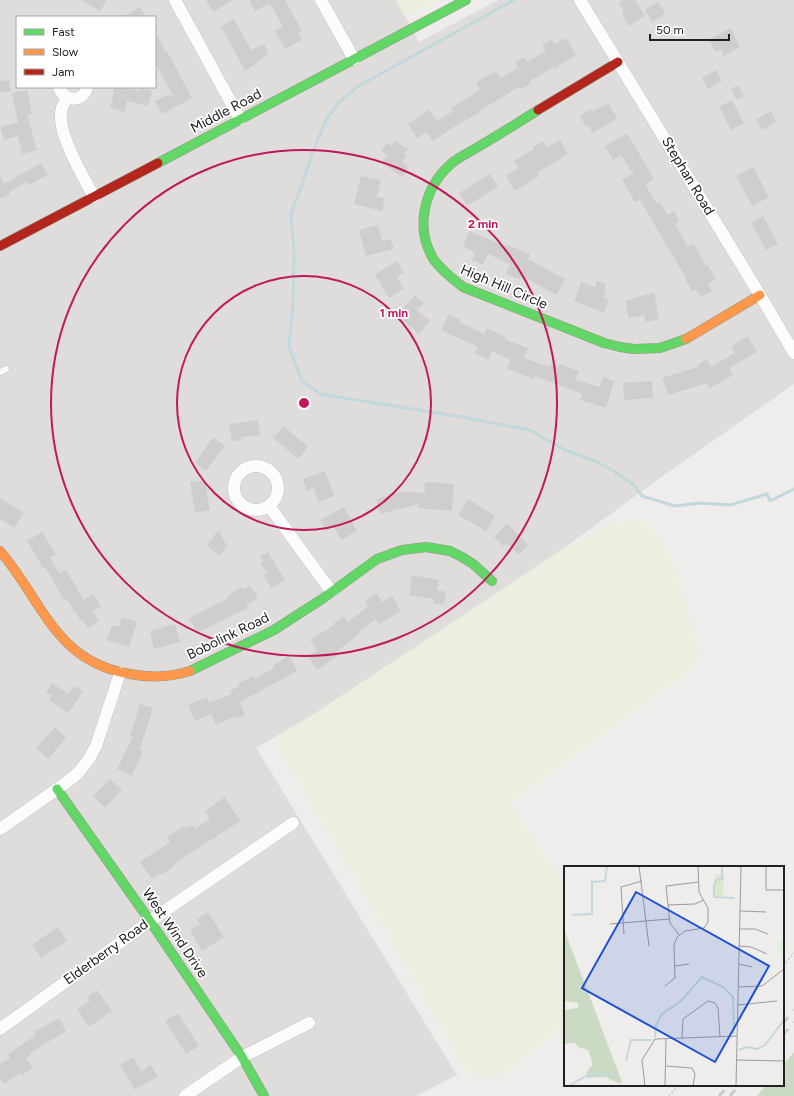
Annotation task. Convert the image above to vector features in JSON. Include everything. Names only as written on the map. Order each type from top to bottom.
[{"type":"street","points":[[175,0],[240,119]]},
{"type":"street","points":[[321,0],[354,59]]},
{"type":"street","name":"Middle Road","points":[[0,246],[466,0]]},
{"type":"street","name":"Stephan Road","points":[[580,0],[794,353]]},
{"type":"street","name":"High Hill Circle","points":[[618,62],[452,163],[442,172],[428,195],[423,215],[424,235],[428,250],[433,260],[446,275],[462,287],[604,343],[619,348],[637,350],[653,350],[686,340],[760,295]]},
{"type":"street","points":[[60,88],[63,95],[67,98],[76,99],[84,94],[87,88]]},
{"type":"street","points":[[67,98],[61,113],[65,139],[71,155],[94,197]]},
{"type":"street","points":[[269,506],[331,591]]},
{"type":"street","name":"Bobolink Road","points":[[0,551],[10,562],[50,626],[62,640],[89,660],[105,668],[120,673],[142,676],[160,676],[181,673],[198,668],[261,637],[289,620],[377,559],[397,550],[419,546],[447,550],[474,565],[492,581]]},
{"type":"street","points":[[0,829],[57,789],[78,772],[89,760],[96,746],[120,673]]},
{"type":"street","name":"West Wind Drive","points":[[57,789],[150,920],[242,1057],[264,1096]]},
{"type":"street","name":"Elderberry Road","points":[[0,1029],[150,920],[292,823]]},
{"type":"street","points":[[185,1096],[242,1057],[309,1023]]},
{"type":"path","points":[[784,965],[794,953]]},
{"type":"path","points":[[669,1096],[678,1086]]},
{"type":"shaded area","points":[[0,0],[396,0],[419,42],[498,0],[794,0],[794,384],[660,478],[560,551],[311,716],[256,748],[457,1075],[416,1096],[0,1096]]},
{"type":"shaded area","points":[[396,0],[440,0],[405,16]]},
{"type":"shaded area","points":[[643,518],[671,555],[699,648],[695,668],[510,803],[564,881],[564,1026],[524,1059],[503,1074],[485,1078],[467,1072],[273,738],[311,716],[560,551],[613,523]]},
{"type":"green space","points":[[794,1052],[794,1096],[757,1096],[765,1086],[784,1086],[784,1064]]},
{"type":"building","points":[[82,0],[107,0],[100,11]]},
{"type":"building","points":[[206,0],[233,0],[213,12]]},
{"type":"building","points":[[249,0],[285,0],[302,31],[299,33],[302,40],[285,49],[275,31],[283,27],[270,3],[255,11]]},
{"type":"building","points":[[623,0],[635,0],[645,16],[629,26],[622,15],[624,14],[619,2]]},
{"type":"building","points":[[658,2],[665,14],[652,22],[645,10]]},
{"type":"building","points":[[140,7],[145,16],[124,16]]},
{"type":"building","points":[[234,19],[251,50],[264,44],[269,54],[245,71],[221,26]]},
{"type":"building","points":[[731,28],[740,47],[724,56],[721,50],[716,52],[709,40]]},
{"type":"building","points":[[156,34],[192,98],[162,114],[155,101],[168,95],[173,96],[156,64]]},
{"type":"building","points":[[566,38],[576,55],[555,69],[554,67],[530,81],[531,83],[521,89],[519,87],[479,111],[480,112],[433,141],[427,132],[417,138],[408,124],[429,110],[437,121],[453,111],[451,108],[480,90],[476,83],[483,78],[496,71],[501,78],[518,68],[515,62],[524,57],[527,62],[546,51],[542,45],[552,39],[555,44]]},
{"type":"building","points":[[716,70],[722,81],[708,89],[702,78]]},
{"type":"building","points":[[9,80],[11,91],[0,93],[0,81]]},
{"type":"building","points":[[738,85],[744,96],[737,100],[731,89]]},
{"type":"building","points":[[115,88],[126,88],[139,91],[140,88],[152,91],[148,106],[127,101],[124,112],[110,108]]},
{"type":"building","points":[[27,90],[32,114],[27,115],[37,150],[22,154],[18,136],[4,140],[0,127],[18,122],[12,93]]},
{"type":"building","points":[[732,100],[744,123],[731,130],[719,107]]},
{"type":"building","points":[[608,103],[617,118],[593,133],[588,125],[586,127],[580,116],[590,109],[592,112]]},
{"type":"building","points":[[771,111],[776,122],[762,130],[756,119]]},
{"type":"building","points":[[627,133],[654,179],[645,184],[657,204],[660,202],[668,215],[674,211],[679,221],[675,224],[688,247],[694,244],[706,266],[708,265],[716,279],[708,284],[712,291],[701,297],[696,289],[692,291],[685,279],[686,278],[640,200],[635,202],[622,180],[633,174],[621,155],[613,160],[605,146]]},
{"type":"building","points":[[560,140],[568,154],[537,173],[539,176],[515,191],[506,176],[519,168],[514,161],[534,149],[533,147],[543,141],[547,147]]},
{"type":"building","points":[[396,141],[408,149],[404,154],[407,156],[402,162],[409,167],[402,177],[382,163],[387,155],[381,150],[387,143],[392,146]]},
{"type":"building","points":[[41,163],[48,175],[29,185],[28,181],[9,192],[10,194],[0,199],[0,176],[4,184]]},
{"type":"building","points":[[753,167],[769,197],[752,206],[736,176]]},
{"type":"building","points":[[490,174],[498,187],[467,206],[459,193]]},
{"type":"building","points":[[361,176],[381,180],[377,197],[385,198],[382,211],[354,204]]},
{"type":"building","points":[[763,216],[778,244],[766,250],[751,223]]},
{"type":"building","points":[[378,225],[382,241],[391,239],[394,249],[366,256],[359,230]]},
{"type":"building","points":[[469,231],[530,254],[528,259],[565,279],[557,295],[521,276],[520,279],[506,274],[510,264],[488,254],[483,265],[472,260],[475,252],[463,247]]},
{"type":"building","points":[[397,261],[404,273],[397,277],[404,289],[389,298],[375,274]]},
{"type":"building","points":[[597,281],[606,284],[604,298],[609,300],[604,313],[574,301],[581,282],[595,287]]},
{"type":"building","points":[[654,293],[659,319],[646,322],[644,315],[629,318],[625,301]]},
{"type":"building","points":[[415,295],[424,303],[417,310],[430,321],[419,334],[397,315]]},
{"type":"building","points":[[449,314],[461,320],[460,322],[484,334],[487,328],[506,337],[504,339],[528,348],[524,358],[549,367],[550,364],[559,367],[560,364],[579,371],[576,380],[600,387],[603,377],[614,381],[606,408],[580,400],[582,394],[535,376],[533,379],[507,369],[510,360],[492,351],[488,360],[475,353],[478,347],[441,330]]},
{"type":"building","points":[[748,336],[757,352],[729,368],[733,375],[710,388],[707,383],[668,395],[662,378],[698,367],[697,365],[707,359],[711,367],[735,353],[731,346]]},
{"type":"building","points":[[652,381],[653,398],[624,400],[623,383]]},
{"type":"building","points":[[258,420],[260,435],[241,437],[241,440],[232,441],[229,424]]},
{"type":"building","points":[[284,426],[308,447],[298,459],[273,438]]},
{"type":"building","points":[[213,437],[225,446],[206,471],[195,463]]},
{"type":"building","points":[[325,471],[334,496],[318,502],[314,488],[307,491],[303,479]]},
{"type":"building","points":[[205,480],[210,510],[195,513],[190,482]]},
{"type":"building","points":[[425,482],[454,484],[452,511],[418,508],[419,504],[380,514],[376,499],[406,491],[424,493]]},
{"type":"building","points":[[0,498],[24,513],[14,528],[0,518]]},
{"type":"building","points":[[468,499],[495,516],[486,531],[458,515]]},
{"type":"building","points":[[344,507],[357,531],[341,540],[334,527],[327,531],[320,520]]},
{"type":"building","points":[[507,523],[528,545],[519,555],[506,543],[503,546],[494,537]]},
{"type":"building","points":[[218,530],[227,546],[220,556],[207,546]]},
{"type":"building","points":[[42,532],[56,554],[50,557],[59,573],[66,570],[84,600],[93,594],[101,606],[93,612],[99,621],[88,628],[83,620],[81,621],[66,598],[64,600],[45,567],[43,568],[27,541]]},
{"type":"building","points":[[268,552],[285,580],[271,588],[263,575],[267,573],[261,563],[263,561],[260,556]]},
{"type":"building","points":[[412,575],[439,580],[437,590],[446,592],[444,605],[433,603],[434,599],[409,595]]},
{"type":"building","points":[[250,585],[258,598],[246,605],[248,608],[197,633],[189,618],[228,598],[227,596],[242,587],[243,589]]},
{"type":"building","points":[[377,593],[382,602],[392,596],[401,611],[379,624],[376,619],[358,632],[359,634],[336,652],[338,655],[317,670],[308,656],[317,650],[310,640],[334,625],[333,624],[344,616],[348,622],[368,606],[365,601]]},
{"type":"building","points":[[122,617],[137,622],[129,647],[107,640],[112,625],[119,627]]},
{"type":"building","points":[[175,624],[180,642],[154,649],[150,631]]},
{"type":"building","points":[[289,656],[297,671],[240,702],[245,715],[237,719],[236,716],[216,725],[211,714],[195,721],[188,705],[207,697],[209,703],[232,694],[230,691],[239,686],[238,684],[253,676],[255,679],[275,667],[273,665]]},
{"type":"building","points":[[52,683],[68,694],[74,686],[83,692],[68,713],[49,700],[52,696],[46,692]]},
{"type":"building","points":[[140,704],[153,708],[140,749],[143,751],[132,776],[117,769],[133,736],[130,736]]},
{"type":"building","points":[[55,727],[66,738],[48,759],[36,748]]},
{"type":"building","points":[[110,779],[122,790],[105,808],[93,796]]},
{"type":"building","points":[[225,797],[240,821],[174,864],[175,865],[162,875],[161,873],[152,879],[140,862],[170,842],[167,837],[184,826],[186,828],[192,825],[195,829],[210,819],[205,811]]},
{"type":"building","points":[[208,912],[224,937],[202,951],[190,930],[200,924],[197,919]]},
{"type":"building","points":[[58,927],[67,941],[41,958],[32,945]]},
{"type":"building","points":[[97,990],[112,1011],[89,1027],[77,1009],[90,1001],[87,997]]},
{"type":"building","points":[[178,1013],[199,1046],[186,1054],[165,1021]]},
{"type":"building","points":[[59,1018],[66,1031],[30,1053],[31,1055],[26,1058],[33,1068],[22,1075],[21,1073],[4,1084],[0,1078],[0,1064],[10,1058],[8,1054],[36,1035],[34,1032]]},
{"type":"building","points":[[133,1057],[141,1071],[151,1065],[158,1076],[135,1090],[120,1065]]},
{"type":"waterway","points":[[514,0],[357,87],[339,102],[327,118],[313,151],[291,213],[294,251],[293,302],[289,347],[302,381],[320,394],[462,417],[530,430],[565,450],[595,461],[612,470],[633,484],[642,496],[675,506],[700,503],[730,505],[767,494],[770,501],[794,489]]},
{"type":"railway","points":[[784,1022],[794,1010]]},
{"type":"railway","points":[[784,1034],[794,1022]]},
{"type":"railway","points":[[719,1096],[728,1086]]},
{"type":"railway","points":[[730,1096],[738,1086]]},
{"type":"traffic: fast","points":[[158,163],[466,0]]},
{"type":"traffic: fast","points":[[538,110],[455,161],[442,173],[429,196],[425,208],[424,235],[434,260],[444,271],[463,287],[604,343],[634,349],[660,348],[686,339]]},
{"type":"traffic: fast","points":[[190,671],[274,630],[322,599],[377,559],[402,550],[426,547],[450,551],[473,564],[492,581]]},
{"type":"traffic: fast","points":[[57,789],[150,921],[242,1057],[264,1096]]},
{"type":"traffic: slow","points":[[686,339],[760,295]]},
{"type":"traffic: slow","points":[[0,551],[15,570],[53,627],[67,643],[84,657],[105,667],[130,674],[168,676],[190,671]]},
{"type":"traffic: jam","points":[[538,110],[618,62]]},
{"type":"traffic: jam","points":[[0,246],[158,163]]}]
